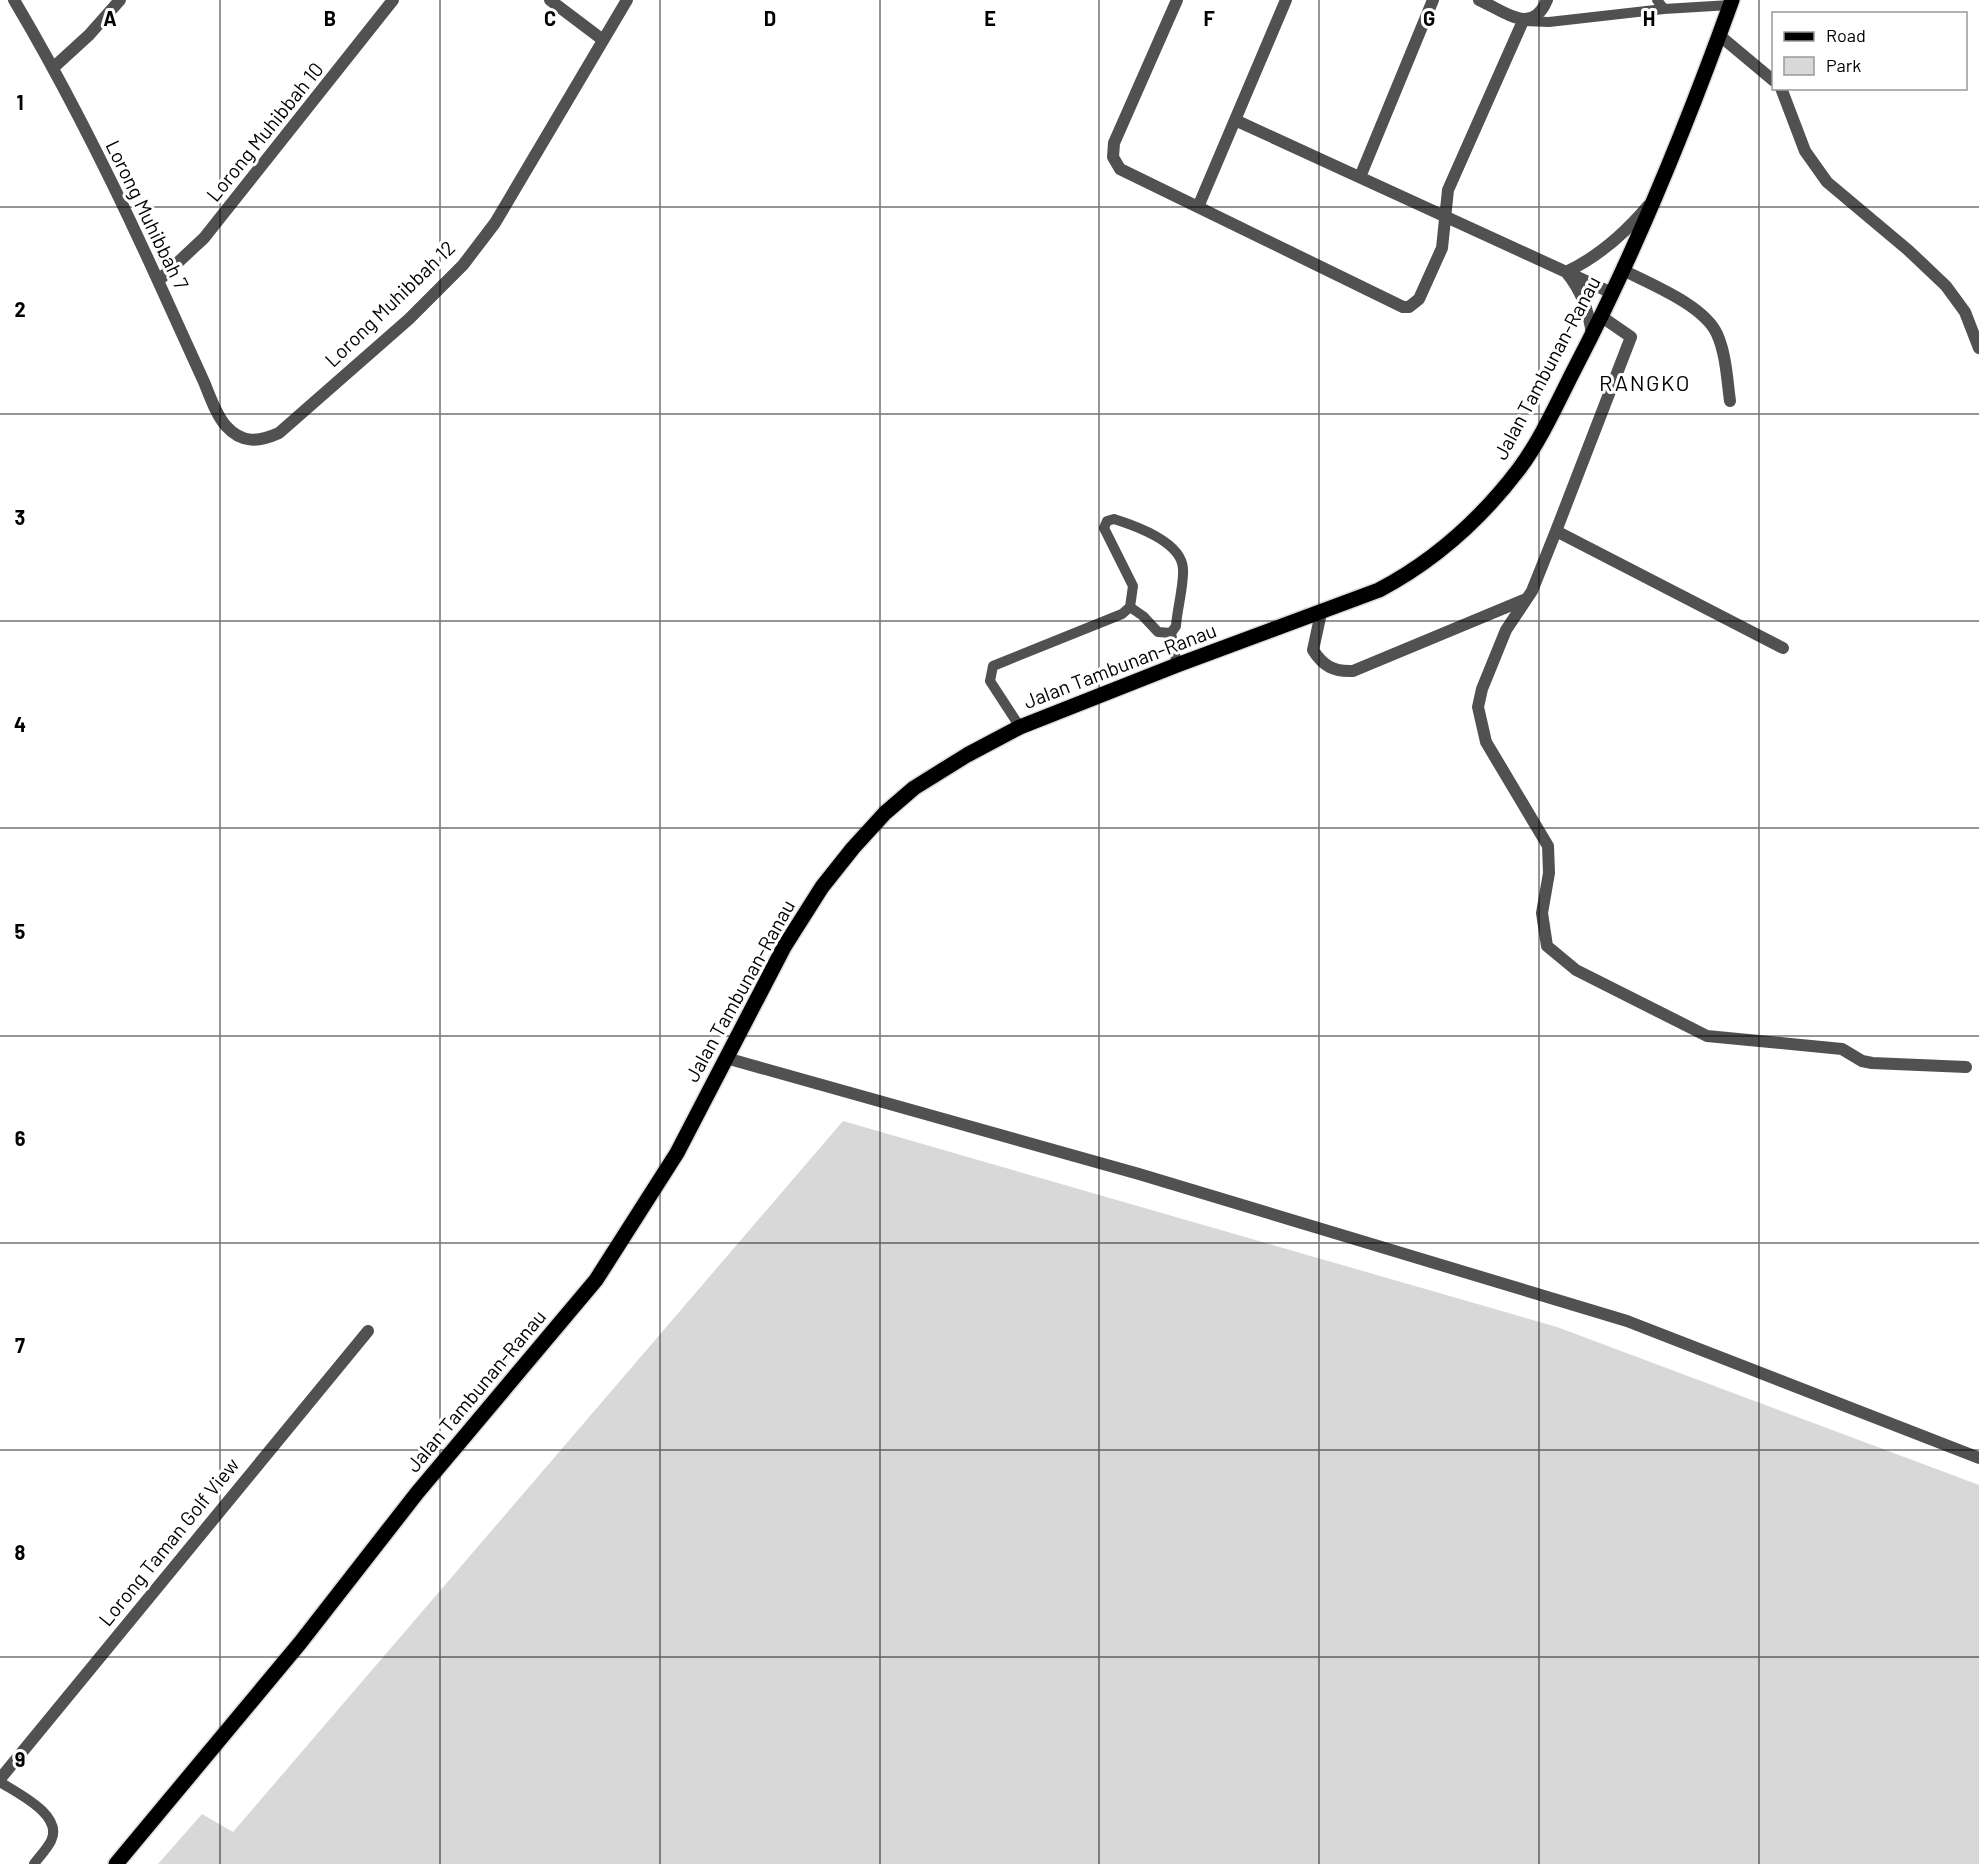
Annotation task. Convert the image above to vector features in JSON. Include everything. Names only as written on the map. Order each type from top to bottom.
[{"type":"main road","name":"Jalan Tambunan-Ranau","points":[[116,1864],[300,1643],[424,1484],[596,1280],[662,1181],[784,947],[822,887],[885,813],[914,789],[966,754],[1020,727],[1177,665],[1321,613],[1379,590],[1404,577],[1457,537],[1520,468],[1533,448],[1602,317],[1655,198],[1731,2]]},
{"type":"street","name":"Lorong Muhibbah 7","points":[[14,0],[54,67],[158,280],[225,425],[237,436],[249,441]]},
{"type":"street","points":[[54,67],[89,35],[120,0]]},
{"type":"street","name":"Lorong Muhibbah 10","points":[[158,280],[204,238],[393,0]]},
{"type":"street","points":[[549,0],[603,40]]},
{"type":"street","name":"Lorong Muhibbah 12","points":[[249,441],[263,440],[279,433],[409,320],[463,265],[495,223],[627,0]]},
{"type":"street","points":[[1177,0],[1114,142],[1113,157],[1120,169],[1403,307],[1409,307],[1419,299],[1442,248],[1448,190],[1523,21]]},
{"type":"street","points":[[1198,207],[1286,0]]},
{"type":"street","points":[[1360,177],[1433,0]]},
{"type":"street","points":[[1479,0],[1523,21],[1535,19],[1542,12],[1547,0]]},
{"type":"street","points":[[1719,35],[1772,80]]},
{"type":"street","points":[[1782,90],[1805,151],[1827,182],[1908,250],[1946,286],[1965,312],[1979,348]]},
{"type":"street","points":[[1235,120],[1612,293]]},
{"type":"street","points":[[1566,272],[1590,260],[1628,227],[1655,198]]},
{"type":"street","points":[[1623,270],[1692,307],[1711,323],[1722,346],[1730,402]]},
{"type":"street","points":[[1566,272],[1584,302],[1592,335]]},
{"type":"street","points":[[1602,317],[1631,337],[1556,531],[1526,599],[1506,630],[1482,689],[1478,707],[1486,742],[1548,846],[1549,873],[1542,913],[1547,946],[1576,970],[1707,1036],[1842,1049],[1862,1061],[1872,1063],[1966,1067]]},
{"type":"street","points":[[1556,531],[1783,648]]},
{"type":"street","points":[[1321,613],[1313,650],[1328,667],[1339,672],[1353,671],[1526,599]]},
{"type":"street","points":[[726,1058],[1139,1174],[1627,1321],[1979,1458]]},
{"type":"street","name":"Lorong Taman Golf View","points":[[0,1780],[368,1331]]},
{"type":"lane","points":[[1523,21],[1549,22],[1660,5],[1731,2]]},
{"type":"lane","points":[[1020,727],[990,681],[993,666],[1122,614],[1130,607],[1133,586],[1104,528],[1107,521],[1114,519],[1131,524],[1167,544],[1179,555],[1183,569],[1176,626],[1171,633],[1177,665]]},
{"type":"lane","points":[[1130,607],[1143,616],[1158,632],[1171,633]]},
{"type":"lane","points":[[0,1780],[48,1814],[53,1828],[52,1840],[34,1864]]},
{"type":"green space","points":[[843,1121],[1557,1327],[1979,1485],[1979,1864],[158,1864],[202,1814],[233,1832]]},
{"type":"district","name":"RANGKO","points":[[1645,383]]}]
